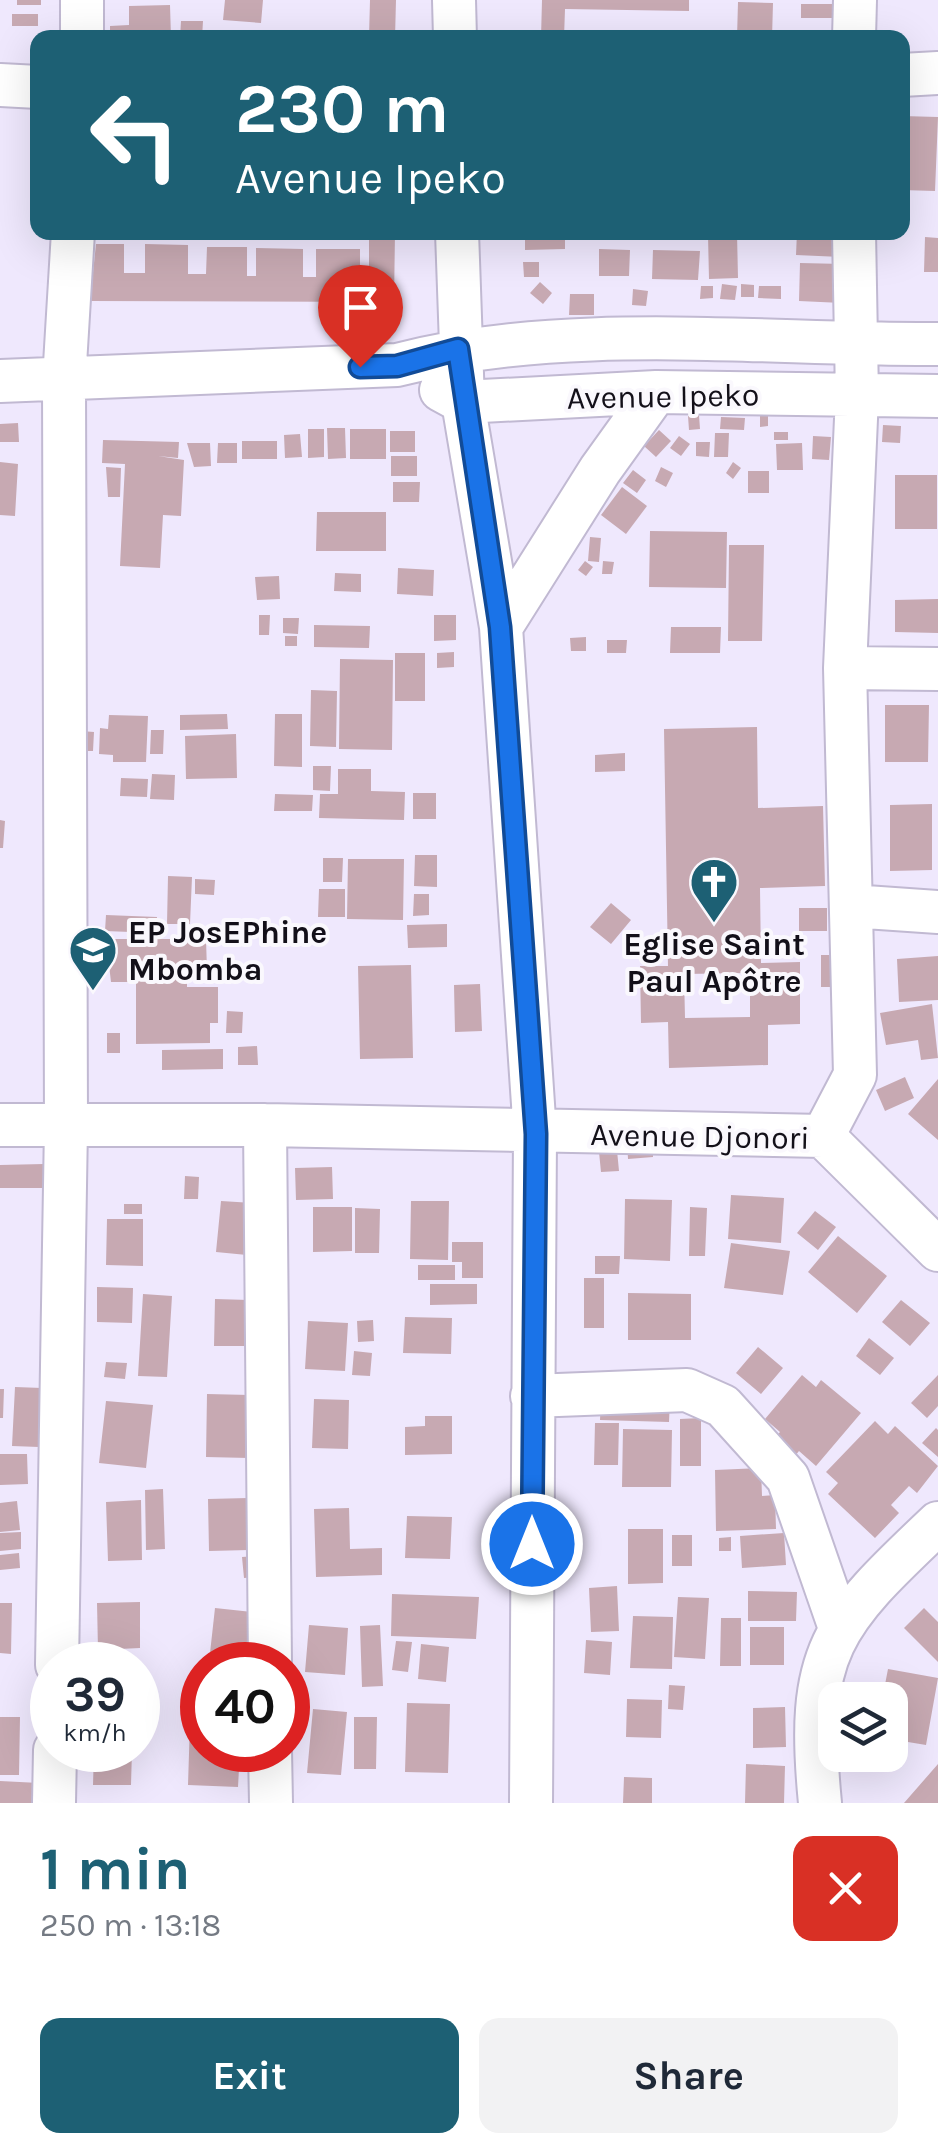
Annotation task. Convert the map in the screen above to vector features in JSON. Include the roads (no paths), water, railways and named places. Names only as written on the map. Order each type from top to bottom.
[{"type":"street","points":[[82,0],[82,30]]},
{"type":"street","points":[[454,0],[455,30]]},
{"type":"street","points":[[854,30],[855,0]]},
{"type":"street","points":[[910,75],[938,73]]},
{"type":"street","points":[[0,85],[30,87]]},
{"type":"street","points":[[56,1642],[66,1126],[64,381],[73,240]]},
{"type":"street","points":[[457,240],[458,349],[463,402],[500,627],[536,1134],[531,1803]]},
{"type":"street","points":[[824,1136],[854,1075],[845,668],[857,396],[854,240]]},
{"type":"street","name":"Avenue Ipeko","points":[[0,381],[397,366],[458,349],[558,340],[938,344]]},
{"type":"street","points":[[397,366],[463,402]]},
{"type":"street","points":[[500,627],[600,470],[656,392]]},
{"type":"street","name":"Avenue Ipeko","points":[[463,402],[656,392],[938,396]]},
{"type":"street","points":[[845,668],[938,669]]},
{"type":"street","points":[[851,906],[938,912]]},
{"type":"street","name":"Avenue Djonori","points":[[0,1125],[265,1125],[536,1134],[824,1136],[938,1250]]},
{"type":"street","points":[[265,1125],[270,1642]]},
{"type":"street","points":[[532,1396],[687,1390],[723,1406],[788,1478],[840,1628]]},
{"type":"street","points":[[820,1803],[814,1714],[818,1680],[840,1628],[870,1587],[938,1523]]},
{"type":"street","points":[[54,1803],[55,1772]]},
{"type":"street","points":[[270,1772],[271,1803]]},
{"type":"place","name":"Eglise Saint Paul Apôtre","points":[[714,924]]},
{"type":"place","name":"EP JosEPhine Mbomba","points":[[93,992]]}]
